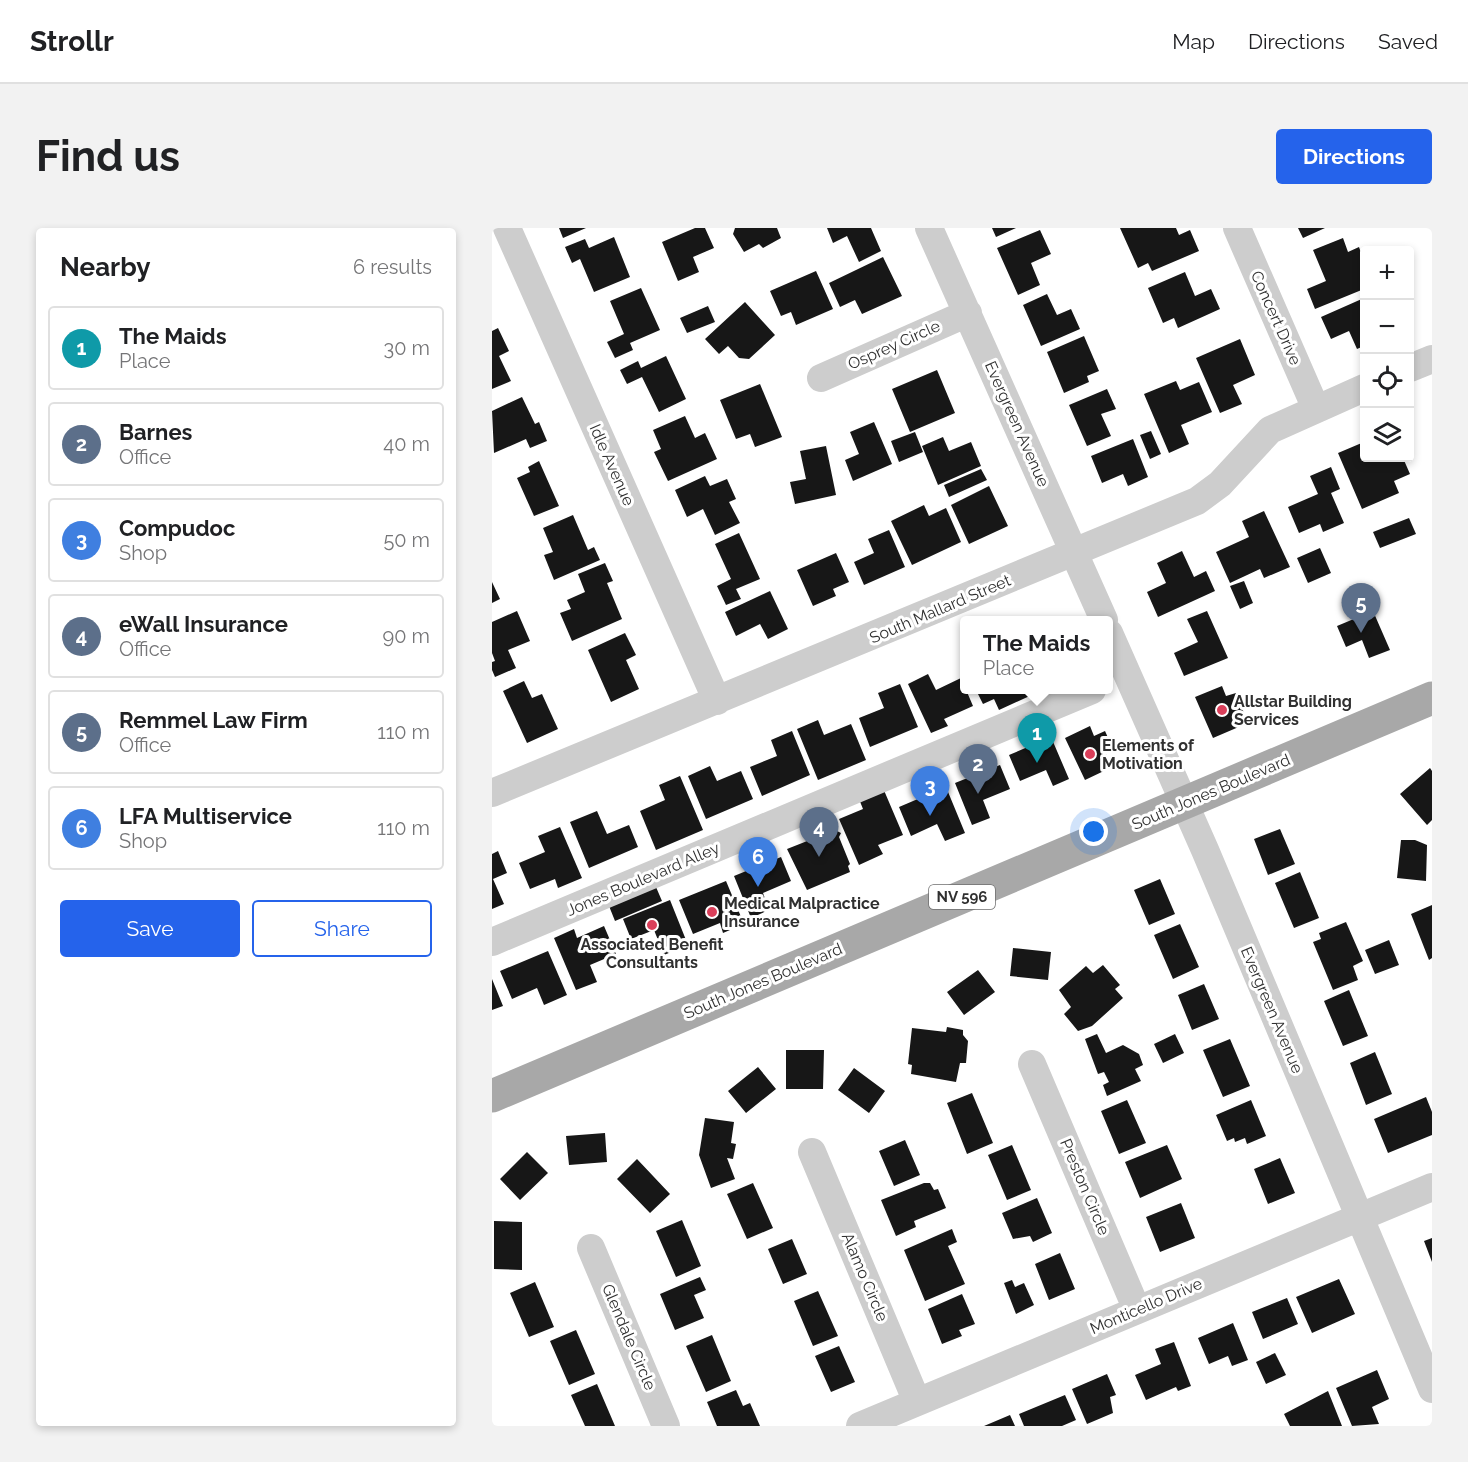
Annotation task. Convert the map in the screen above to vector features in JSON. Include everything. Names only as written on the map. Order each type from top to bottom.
[{"type":"main road","name":"South Jones Boulevard","points":[[492,1096],[1432,698]]},
{"type":"street","name":"Idle Avenue","points":[[507,228],[717,701]]},
{"type":"street","name":"Evergreen Avenue","points":[[929,228],[1102,616]]},
{"type":"street","name":"Concert Drive","points":[[1237,228],[1316,409]]},
{"type":"street","name":"Osprey Circle","points":[[821,378],[968,313]]},
{"type":"street","points":[[1414,366],[1432,358]]},
{"type":"street","name":"South Mallard Street","points":[[493,789],[717,701],[1197,501],[1220,484],[1270,430],[1360,390]]},
{"type":"street","name":"Evergreen Avenue","points":[[1113,653],[1118,678],[1185,802],[1432,1389]]},
{"type":"street","name":"Jones Boulevard Alley","points":[[492,942],[1082,694]]},
{"type":"street","name":"Preston Circle","points":[[1032,1064],[1137,1310]]},
{"type":"street","name":"Alamo Circle","points":[[812,1152],[918,1402]]},
{"type":"street","name":"Monticello Drive","points":[[860,1426],[1432,1187]]},
{"type":"street","name":"Glendale Circle","points":[[591,1248],[666,1426]]},
{"type":"building","points":[[559,228],[586,228],[563,238]]},
{"type":"building","points":[[695,228],[705,228],[714,248],[693,257],[699,272],[678,281],[662,242]]},
{"type":"building","points":[[735,228],[777,228],[781,238],[763,248],[759,244],[744,252],[733,234]]},
{"type":"building","points":[[827,228],[871,228],[881,251],[859,262],[847,236],[833,243]]},
{"type":"building","points":[[992,228],[1016,228],[996,237]]},
{"type":"building","points":[[1120,228],[1176,228],[1179,235],[1190,230],[1199,251],[1152,271],[1148,263],[1138,268]]},
{"type":"building","points":[[1298,228],[1325,228],[1303,238]]},
{"type":"building","points":[[1040,230],[1051,254],[1031,263],[1040,285],[1018,295],[997,248]]},
{"type":"building","points":[[614,237],[630,277],[594,292],[580,259],[572,263],[565,247],[585,239],[589,248]]},
{"type":"building","points":[[1343,238],[1348,252],[1359,247],[1360,291],[1315,309],[1307,289],[1326,281],[1313,250]]},
{"type":"building","points":[[883,257],[902,296],[862,314],[855,300],[840,307],[829,283]]},
{"type":"building","points":[[816,271],[833,309],[796,325],[791,312],[781,316],[770,291]]},
{"type":"building","points":[[1185,272],[1195,296],[1211,289],[1220,309],[1178,328],[1174,318],[1163,323],[1148,288]]},
{"type":"building","points":[[641,288],[660,330],[630,343],[633,350],[615,358],[607,342],[624,334],[610,301]]},
{"type":"building","points":[[1047,294],[1057,315],[1071,309],[1080,329],[1041,346],[1023,305]]},
{"type":"building","points":[[1360,300],[1360,348],[1357,349],[1349,331],[1331,339],[1321,317]]},
{"type":"building","points":[[745,302],[775,335],[749,359],[739,358],[728,346],[719,354],[705,339]]},
{"type":"building","points":[[708,306],[715,322],[687,333],[680,318]]},
{"type":"building","points":[[498,328],[509,351],[499,356],[511,381],[492,389],[492,331]]},
{"type":"building","points":[[1084,336],[1099,371],[1087,376],[1089,382],[1064,393],[1047,352]]},
{"type":"building","points":[[1240,339],[1255,375],[1233,385],[1242,404],[1220,413],[1196,358]]},
{"type":"building","points":[[666,356],[686,399],[659,412],[642,377],[627,384],[620,370],[638,361],[641,368]]},
{"type":"building","points":[[937,370],[955,413],[910,432],[892,389]]},
{"type":"building","points":[[1176,381],[1180,390],[1199,382],[1212,412],[1181,425],[1189,444],[1169,453],[1144,394]]},
{"type":"building","points":[[760,384],[782,437],[755,447],[750,434],[736,439],[720,400]]},
{"type":"building","points":[[1107,389],[1116,409],[1101,414],[1111,436],[1087,446],[1069,405]]},
{"type":"building","points":[[522,397],[535,424],[539,422],[547,441],[530,448],[526,439],[494,453],[492,411]]},
{"type":"building","points":[[685,416],[695,438],[705,433],[717,459],[668,481],[654,452],[661,449],[653,430]]},
{"type":"building","points":[[874,422],[892,464],[853,481],[845,460],[859,454],[850,432]]},
{"type":"building","points":[[1151,431],[1161,454],[1150,459],[1140,435]]},
{"type":"building","points":[[915,432],[923,452],[899,462],[891,441]]},
{"type":"building","points":[[943,437],[949,451],[971,442],[981,466],[938,485],[922,446]]},
{"type":"building","points":[[1133,439],[1148,477],[1128,486],[1123,474],[1102,483],[1091,456]]},
{"type":"building","points":[[1360,444],[1360,462],[1405,462],[1410,474],[1394,481],[1399,493],[1362,509],[1338,453]]},
{"type":"building","points":[[826,446],[836,495],[795,504],[790,482],[806,479],[800,451]]},
{"type":"building","points":[[539,461],[559,506],[534,516],[517,478],[530,472],[528,467]]},
{"type":"building","points":[[1331,467],[1340,489],[1331,493],[1344,523],[1323,532],[1320,524],[1299,533],[1288,507],[1318,494],[1310,476]]},
{"type":"building","points":[[981,469],[987,480],[949,497],[944,485]]},
{"type":"building","points":[[705,476],[710,486],[727,479],[736,499],[729,502],[740,523],[715,535],[703,509],[687,517],[675,490]]},
{"type":"building","points":[[989,486],[1008,526],[969,544],[951,505]]},
{"type":"building","points":[[924,505],[929,516],[946,508],[961,542],[912,565],[891,521]]},
{"type":"building","points":[[1264,511],[1290,567],[1264,578],[1260,569],[1230,583],[1216,552],[1249,537],[1242,521]]},
{"type":"building","points":[[573,515],[588,550],[594,547],[600,560],[554,580],[544,555],[553,552],[543,528]]},
{"type":"building","points":[[1409,518],[1416,534],[1380,548],[1373,532]]},
{"type":"building","points":[[889,530],[905,567],[864,585],[854,562],[874,553],[868,539]]},
{"type":"building","points":[[739,533],[760,579],[736,589],[741,599],[726,605],[717,586],[731,579],[715,544]]},
{"type":"building","points":[[1320,548],[1331,573],[1308,583],[1297,558]]},
{"type":"building","points":[[1182,551],[1194,577],[1206,571],[1215,591],[1158,617],[1147,592],[1166,583],[1157,563]]},
{"type":"building","points":[[836,553],[849,582],[833,589],[836,596],[813,606],[797,570]]},
{"type":"building","points":[[605,563],[613,581],[607,583],[622,619],[572,641],[560,613],[571,609],[567,600],[585,592],[578,574]]},
{"type":"building","points":[[1244,581],[1253,603],[1240,609],[1230,586]]},
{"type":"building","points":[[492,582],[500,599],[492,603]]},
{"type":"building","points":[[770,591],[788,629],[768,639],[760,624],[736,636],[725,612]]},
{"type":"building","points":[[517,611],[530,641],[508,650],[516,668],[495,677],[492,670],[492,662],[495,661],[492,653],[492,622]]},
{"type":"building","points":[[1207,611],[1228,658],[1184,676],[1174,653],[1198,642],[1187,619]]},
{"type":"building","points":[[1373,611],[1390,650],[1369,658],[1362,640],[1346,647],[1337,626]]},
{"type":"building","points":[[625,633],[636,655],[626,660],[639,689],[611,702],[588,650]]},
{"type":"building","points":[[928,674],[936,690],[960,678],[960,694],[968,694],[973,706],[944,719],[948,726],[931,733],[908,684]]},
{"type":"building","points":[[524,681],[532,698],[542,694],[558,729],[527,743],[503,691]]},
{"type":"building","points":[[900,684],[918,727],[870,747],[859,718],[884,708],[878,693]]},
{"type":"building","name":"Allstar Building Services","points":[[1222,686],[1226,696],[1236,693],[1248,723],[1213,738],[1195,697]]},
{"type":"building","points":[[978,694],[1034,694],[999,710],[994,699],[983,704]]},
{"type":"building","points":[[818,720],[824,735],[851,724],[866,760],[818,780],[797,729]]},
{"type":"building","name":"Elements of Motivation","points":[[1090,726],[1094,736],[1105,731],[1114,751],[1100,757],[1106,770],[1085,780],[1065,738]]},
{"type":"building","points":[[792,731],[810,775],[762,796],[750,767],[777,756],[771,740]]},
{"type":"building","points":[[1051,737],[1069,779],[1053,786],[1046,770],[1020,781],[1009,755]]},
{"type":"building","points":[[1000,765],[1010,789],[983,800],[990,818],[972,825],[955,783]]},
{"type":"building","points":[[710,766],[717,781],[741,771],[753,799],[706,819],[688,776]]},
{"type":"building","points":[[1430,768],[1432,771],[1432,820],[1427,825],[1400,794]]},
{"type":"building","points":[[680,776],[703,830],[656,850],[640,811],[665,800],[659,785]]},
{"type":"building","points":[[946,787],[965,833],[945,841],[937,824],[911,836],[899,807]]},
{"type":"building","points":[[883,788],[903,835],[878,845],[883,854],[859,865],[839,819],[863,809],[859,799]]},
{"type":"building","points":[[597,811],[607,834],[629,825],[638,847],[589,868],[570,822]]},
{"type":"building","points":[[560,827],[582,878],[558,888],[555,879],[530,889],[519,863],[545,852],[538,836]]},
{"type":"building","points":[[1280,829],[1295,864],[1268,875],[1254,839]]},
{"type":"building","points":[[835,830],[841,833],[839,837],[850,864],[848,866],[850,872],[807,890],[787,849]]},
{"type":"building","points":[[1401,840],[1415,840],[1427,845],[1426,881],[1397,878]]},
{"type":"building","points":[[498,851],[507,873],[493,879],[504,904],[492,909],[492,854]]},
{"type":"building","points":[[781,857],[791,881],[763,893],[769,910],[751,918],[734,876]]},
{"type":"building","points":[[1300,872],[1319,918],[1294,928],[1275,883]]},
{"type":"building","points":[[1160,879],[1175,914],[1149,925],[1134,890]]},
{"type":"building","name":"Medical Malpractice Insurance","points":[[726,881],[744,924],[723,933],[720,923],[693,934],[679,900]]},
{"type":"building","points":[[656,887],[662,901],[615,921],[609,906]]},
{"type":"building","name":"Associated Benefit Consultants","points":[[670,900],[688,945],[664,955],[654,930],[631,939],[623,919]]},
{"type":"building","points":[[1432,905],[1432,958],[1429,960],[1411,914]]},
{"type":"building","points":[[1346,922],[1363,961],[1353,966],[1358,980],[1333,990],[1313,942],[1321,939],[1319,933]]},
{"type":"building","points":[[1180,924],[1199,967],[1173,979],[1154,935]]},
{"type":"building","points":[[604,926],[616,954],[590,965],[597,982],[576,990],[554,938],[574,929],[577,938]]},
{"type":"building","points":[[1389,940],[1399,965],[1375,974],[1365,950]]},
{"type":"building","points":[[1013,948],[1051,952],[1048,980],[1010,976]]},
{"type":"building","points":[[548,951],[567,995],[544,1005],[537,988],[512,999],[500,971]]},
{"type":"building","points":[[1103,965],[1120,985],[1115,989],[1123,998],[1092,1026],[1078,1031],[1064,1014],[1071,1007],[1059,990],[1086,966],[1093,973]]},
{"type":"building","points":[[978,970],[995,992],[964,1015],[947,992]]},
{"type":"building","points":[[492,979],[503,1006],[492,1010]]},
{"type":"building","points":[[1204,984],[1219,1019],[1192,1030],[1178,995]]},
{"type":"building","points":[[1349,990],[1368,1036],[1343,1046],[1324,1001]]},
{"type":"building","points":[[947,1027],[963,1030],[963,1035],[968,1041],[966,1063],[960,1063],[956,1082],[911,1074],[912,1065],[908,1064],[912,1028],[946,1032]]},
{"type":"building","points":[[1097,1034],[1106,1053],[1123,1045],[1139,1054],[1143,1065],[1135,1069],[1141,1081],[1107,1096],[1103,1085],[1109,1082],[1104,1072],[1098,1074],[1085,1039]]},
{"type":"building","points":[[1175,1034],[1184,1053],[1163,1063],[1154,1044]]},
{"type":"building","points":[[1230,1039],[1250,1086],[1223,1097],[1203,1050]]},
{"type":"building","points":[[786,1050],[824,1050],[823,1089],[786,1089]]},
{"type":"building","points":[[1375,1052],[1392,1094],[1366,1105],[1350,1063]]},
{"type":"building","points":[[758,1067],[776,1089],[746,1113],[728,1091]]},
{"type":"building","points":[[854,1068],[885,1091],[869,1113],[838,1090]]},
{"type":"building","points":[[972,1093],[993,1143],[967,1154],[947,1103]]},
{"type":"building","points":[[1426,1097],[1432,1112],[1432,1135],[1388,1153],[1374,1119]]},
{"type":"building","points":[[1127,1100],[1146,1143],[1119,1154],[1101,1111]]},
{"type":"building","points":[[1251,1100],[1266,1136],[1247,1144],[1245,1138],[1235,1142],[1234,1138],[1227,1141],[1216,1115]]},
{"type":"building","points":[[705,1118],[734,1122],[731,1143],[736,1144],[733,1159],[727,1158],[735,1179],[711,1188],[699,1155]]},
{"type":"building","points":[[605,1133],[607,1162],[569,1165],[566,1136]]},
{"type":"building","points":[[905,1140],[920,1175],[894,1186],[879,1151]]},
{"type":"building","points":[[1012,1145],[1031,1190],[1007,1200],[988,1155]]},
{"type":"building","points":[[1167,1145],[1182,1179],[1140,1198],[1125,1162]]},
{"type":"building","points":[[527,1152],[548,1173],[520,1200],[500,1179]]},
{"type":"building","points":[[1280,1158],[1295,1193],[1268,1204],[1254,1169]]},
{"type":"building","points":[[637,1159],[670,1194],[650,1213],[617,1179]]},
{"type":"building","points":[[753,1183],[773,1228],[747,1239],[727,1194]]},
{"type":"building","points":[[924,1183],[930,1183],[934,1190],[938,1189],[946,1208],[914,1221],[916,1227],[896,1236],[881,1200]]},
{"type":"building","points":[[1037,1198],[1052,1233],[1033,1242],[1030,1236],[1013,1239],[1002,1213]]},
{"type":"building","points":[[1181,1203],[1195,1238],[1160,1252],[1146,1217]]},
{"type":"building","points":[[682,1220],[701,1266],[676,1277],[656,1231]]},
{"type":"building","points":[[494,1221],[522,1222],[522,1270],[494,1269]]},
{"type":"building","points":[[952,1229],[957,1242],[948,1246],[965,1284],[925,1301],[904,1250]]},
{"type":"building","points":[[1432,1238],[1432,1262],[1424,1241]]},
{"type":"building","points":[[792,1239],[807,1274],[783,1284],[768,1249]]},
{"type":"building","points":[[1060,1253],[1075,1289],[1049,1300],[1035,1264]]},
{"type":"building","points":[[700,1277],[706,1290],[694,1295],[704,1318],[675,1330],[660,1294]]},
{"type":"building","points":[[1339,1279],[1355,1314],[1312,1333],[1296,1297]]},
{"type":"building","points":[[1012,1280],[1015,1287],[1024,1283],[1034,1305],[1016,1314],[1004,1283]]},
{"type":"building","points":[[535,1282],[554,1327],[529,1337],[510,1293]]},
{"type":"building","points":[[818,1291],[838,1336],[813,1346],[794,1301]]},
{"type":"building","points":[[962,1294],[975,1324],[959,1330],[962,1336],[942,1344],[928,1309]]},
{"type":"building","points":[[1287,1298],[1298,1324],[1263,1339],[1252,1312]]},
{"type":"building","points":[[1233,1323],[1248,1360],[1232,1366],[1228,1356],[1209,1364],[1198,1338]]},
{"type":"building","points":[[576,1330],[595,1374],[569,1385],[550,1341]]},
{"type":"building","points":[[712,1335],[731,1381],[706,1392],[686,1346]]},
{"type":"building","points":[[1174,1342],[1191,1386],[1178,1391],[1176,1387],[1146,1400],[1135,1375],[1161,1364],[1155,1349]]},
{"type":"building","points":[[839,1346],[855,1382],[831,1392],[815,1356]]},
{"type":"building","points":[[1275,1353],[1286,1375],[1266,1384],[1256,1362]]},
{"type":"building","points":[[1377,1370],[1389,1399],[1372,1407],[1379,1424],[1352,1426],[1336,1388]]},
{"type":"building","points":[[1107,1374],[1116,1395],[1110,1397],[1113,1413],[1087,1424],[1072,1389]]},
{"type":"building","points":[[597,1384],[615,1426],[585,1426],[571,1395]]},
{"type":"building","points":[[736,1390],[743,1406],[750,1403],[760,1426],[717,1426],[707,1402]]},
{"type":"building","points":[[1328,1391],[1342,1426],[1290,1426],[1284,1414]]},
{"type":"building","points":[[1065,1395],[1076,1420],[1062,1426],[1024,1426],[1019,1414]]},
{"type":"building","points":[[1010,1415],[1015,1426],[984,1426]]},
{"type":"place","name":"Remmel Law Firm","points":[[1361,633]]},
{"type":"place","name":"Allstar Building Services","points":[[1222,710]]},
{"type":"place","name":"Elements of Motivation","points":[[1090,754]]},
{"type":"place","name":"The Maids","points":[[1037,763]]},
{"type":"place","name":"Barnes","points":[[978,794]]},
{"type":"place","name":"Compudoc","points":[[930,816]]},
{"type":"place","name":"eWall Insurance","points":[[819,857]]},
{"type":"place","name":"LFA Multiservice","points":[[758,887]]},
{"type":"place","name":"Medical Malpractice Insurance","points":[[712,912]]},
{"type":"place","name":"Associated Benefit Consultants","points":[[652,925]]}]
